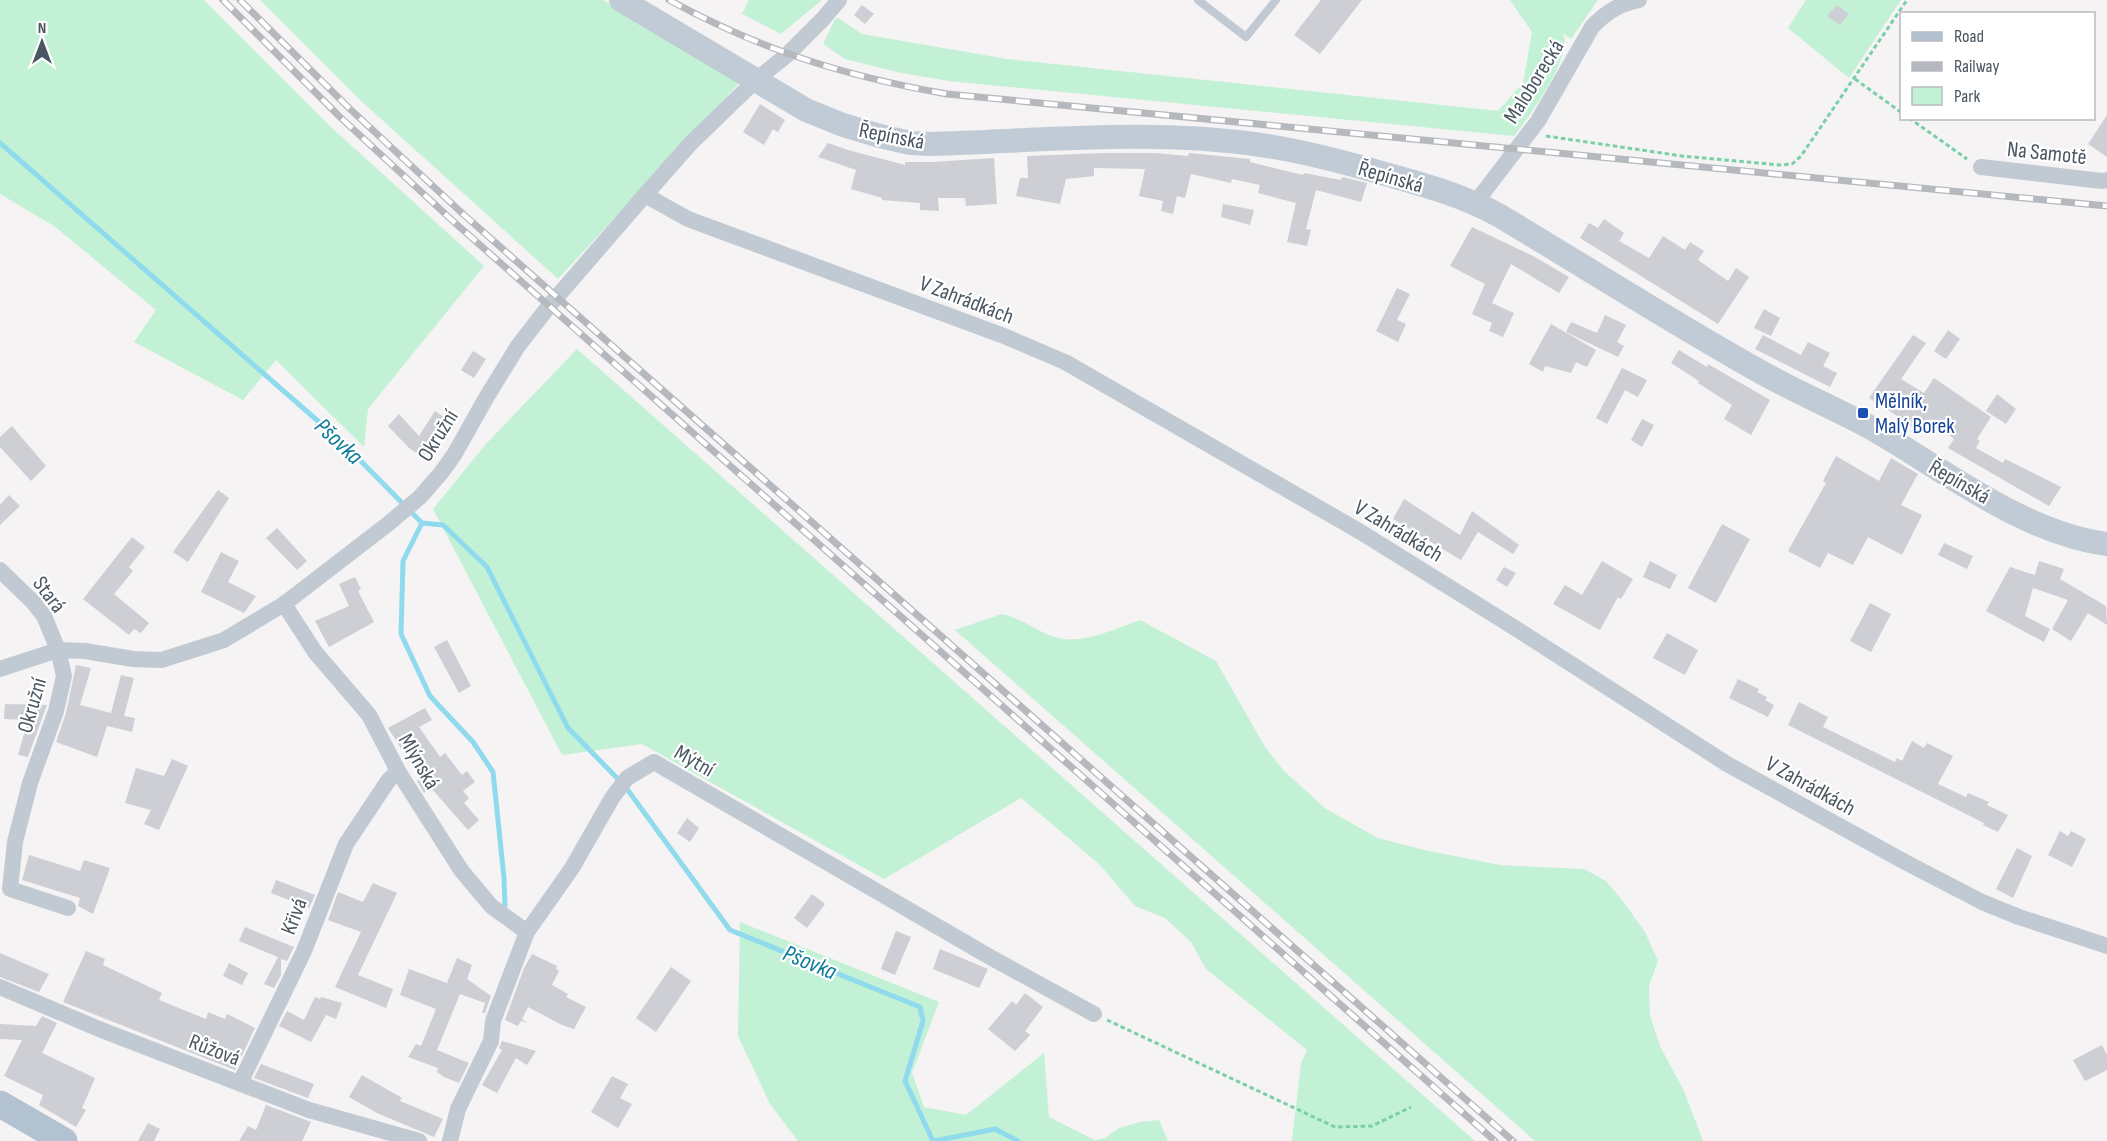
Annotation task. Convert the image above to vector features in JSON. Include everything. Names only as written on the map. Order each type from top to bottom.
[{"type":"main road","points":[[0,1104],[64,1141]]},
{"type":"street","name":"Řepínská","points":[[621,0],[806,110],[880,136],[910,143],[1141,136],[1259,144],[1331,159],[1476,202],[1753,368],[1872,429],[2007,509],[2076,539],[2107,544]]},
{"type":"street","name":"Okružní","points":[[0,669],[58,650],[161,660],[224,640],[284,604],[388,524],[420,497],[454,455],[518,346],[549,306],[691,142],[756,80],[787,55],[839,0]]},
{"type":"street","name":"Maloborecká","points":[[1476,202],[1538,121],[1592,27],[1602,16],[1616,7],[1639,0]]},
{"type":"street","name":"Na Samotě","points":[[1981,167],[2107,180]]},
{"type":"street","name":"V Zahrádkách","points":[[645,195],[688,219],[983,328],[1065,362],[1359,531],[1748,775],[1905,862],[1983,902],[2019,917],[2107,946]]},
{"type":"street","name":"Stará","points":[[0,570],[44,616],[58,650]]},
{"type":"street","name":"Mlýnská","points":[[284,604],[315,652],[369,716],[398,771],[461,870],[491,906],[527,932]]},
{"type":"street","name":"Okružní","points":[[58,650],[64,676],[56,711],[30,783],[15,842],[10,889],[68,908]]},
{"type":"street","name":"Mýtní","points":[[450,1141],[458,1109],[491,1041],[493,1021],[527,932],[572,868],[612,798],[627,778],[654,762],[990,957],[1094,1014]]},
{"type":"street","name":"Křivá","points":[[240,1083],[303,951],[346,844],[388,781],[398,771]]},
{"type":"street","name":"Růžová","points":[[0,987],[99,1029],[309,1110],[419,1141]]},
{"type":"lane","points":[[1198,0],[1246,38],[1276,0]]},
{"type":"path","points":[[1528,133],[1682,156],[1780,165],[1792,164],[1801,156],[1855,79],[1907,0]]},
{"type":"path","points":[[1855,79],[1900,112]]},
{"type":"path","points":[[1912,120],[1960,155],[1981,167]]},
{"type":"path","points":[[1094,1014],[1335,1127],[1372,1126],[1411,1107]]},
{"type":"green space","points":[[0,0],[204,0],[332,128],[484,266],[368,409],[364,447],[276,360],[243,400],[134,342],[156,310],[54,226],[0,194]]},
{"type":"green space","points":[[260,0],[603,0],[741,81],[558,279],[359,99]]},
{"type":"green space","points":[[749,0],[822,0],[781,34],[742,14]]},
{"type":"green space","points":[[1510,0],[1598,0],[1571,39],[1563,33],[1565,43],[1556,71],[1539,102],[1514,136],[949,81],[901,73],[845,59],[823,44],[835,19],[838,18],[862,34],[1007,59],[1498,111],[1523,83],[1532,32]]},
{"type":"green space","points":[[1806,0],[1901,0],[1849,78],[1788,28]]},
{"type":"green space","points":[[577,349],[1475,1141],[1292,1141],[1301,1063],[1307,1050],[1206,969],[1191,942],[1165,918],[1135,906],[1099,864],[1021,798],[884,879],[642,744],[562,755],[433,509],[486,444]]},
{"type":"green space","points":[[1002,614],[1051,636],[1068,639],[1099,635],[1140,620],[1216,661],[1265,747],[1284,771],[1326,809],[1378,838],[1500,865],[1584,869],[1606,881],[1645,932],[1658,961],[1649,986],[1650,1016],[1660,1046],[1684,1091],[1703,1141],[1535,1141],[955,630]]},
{"type":"green space","points":[[740,922],[939,1002],[912,1073],[924,1107],[966,1115],[1044,1053],[1049,1117],[1095,1140],[1105,1138],[1119,1128],[1159,1120],[1168,1141],[798,1141],[770,1104],[738,1036]]},
{"type":"building","points":[[1321,0],[1362,0],[1320,54],[1294,35]]},
{"type":"building","points":[[862,5],[874,14],[865,24],[854,15]]},
{"type":"building","points":[[1837,5],[1849,14],[1840,25],[1827,16]]},
{"type":"building","points":[[760,104],[785,120],[778,132],[773,129],[764,145],[743,132]]},
{"type":"building","points":[[2107,115],[2107,157],[2088,144]]},
{"type":"building","points":[[828,143],[905,165],[905,162],[994,158],[997,204],[966,206],[965,198],[938,198],[939,211],[920,210],[920,203],[882,200],[882,198],[851,189],[856,170],[818,157]]},
{"type":"building","points":[[1155,153],[1188,156],[1189,153],[1250,159],[1250,162],[1303,175],[1304,173],[1341,180],[1342,177],[1367,183],[1361,202],[1316,190],[1306,229],[1311,230],[1307,246],[1287,242],[1296,203],[1258,193],[1260,185],[1232,179],[1231,183],[1191,174],[1185,198],[1177,196],[1173,214],[1161,211],[1163,201],[1139,196],[1145,169],[1094,168],[1094,176],[1066,179],[1060,204],[1016,196],[1020,178],[1028,178],[1027,156]]},
{"type":"building","points":[[1223,204],[1254,210],[1250,225],[1221,217]]},
{"type":"building","points":[[1604,219],[1624,233],[1619,241],[1649,258],[1663,236],[1685,250],[1690,242],[1704,251],[1698,260],[1728,281],[1736,268],[1749,277],[1718,324],[1580,238],[1589,223],[1598,228]]},
{"type":"building","points":[[1472,227],[1535,257],[1569,277],[1559,293],[1511,264],[1492,303],[1514,313],[1503,337],[1489,331],[1492,323],[1472,314],[1485,284],[1450,266]]},
{"type":"building","points":[[1397,288],[1410,294],[1397,320],[1406,324],[1398,342],[1376,331]]},
{"type":"building","points":[[1764,309],[1780,318],[1771,336],[1754,328]]},
{"type":"building","points":[[1605,315],[1626,325],[1617,342],[1624,346],[1618,357],[1566,332],[1571,322],[1597,333]]},
{"type":"building","points":[[1551,324],[1596,350],[1587,367],[1576,362],[1571,373],[1545,366],[1543,372],[1529,364]]},
{"type":"building","points":[[1948,330],[1960,339],[1946,359],[1934,351]]},
{"type":"building","points":[[1763,335],[1801,355],[1808,342],[1830,353],[1823,366],[1837,373],[1830,387],[1755,349]]},
{"type":"building","points":[[1913,335],[1926,343],[1901,379],[1924,393],[1934,378],[1991,417],[1977,439],[1980,441],[1976,448],[2003,463],[2005,459],[2061,487],[2049,506],[1948,448],[1954,439],[1930,419],[1920,433],[1869,398]]},
{"type":"building","points":[[1679,350],[1770,400],[1751,435],[1724,419],[1732,405],[1671,363]]},
{"type":"building","points":[[473,351],[486,359],[474,378],[461,370]]},
{"type":"building","points":[[1622,368],[1647,380],[1638,397],[1625,390],[1607,424],[1596,418]]},
{"type":"building","points":[[1997,394],[2016,409],[2006,424],[1986,411]]},
{"type":"building","points":[[435,411],[448,420],[424,458],[409,448],[388,426],[399,414],[419,436]]},
{"type":"building","points":[[1642,419],[1654,425],[1642,447],[1631,440]]},
{"type":"building","points":[[12,426],[46,466],[31,481],[0,447],[0,437]]},
{"type":"building","points":[[1836,456],[1879,481],[1891,458],[1918,474],[1901,505],[1922,515],[1902,555],[1868,537],[1853,565],[1828,553],[1820,568],[1788,551],[1826,483],[1823,481]]},
{"type":"building","points":[[218,490],[229,498],[188,562],[173,552]]},
{"type":"building","points":[[9,495],[20,506],[0,525],[0,505]]},
{"type":"building","points":[[1404,499],[1460,535],[1472,511],[1519,545],[1513,554],[1478,532],[1461,560],[1393,519]]},
{"type":"building","points":[[1722,524],[1750,539],[1716,603],[1688,588]]},
{"type":"building","points":[[277,528],[307,561],[297,570],[266,538]]},
{"type":"building","points":[[132,537],[145,547],[129,567],[133,571],[114,594],[149,623],[141,633],[134,629],[129,635],[83,599]]},
{"type":"building","points":[[1944,543],[1973,556],[1967,569],[1938,555]]},
{"type":"building","points":[[221,552],[239,561],[228,582],[256,596],[244,613],[201,592]]},
{"type":"building","points":[[1602,561],[1633,579],[1621,599],[1618,597],[1600,630],[1553,604],[1565,585],[1582,595]]},
{"type":"building","points":[[1650,561],[1677,575],[1670,589],[1643,577]]},
{"type":"building","points":[[2039,561],[2064,569],[2060,579],[2106,606],[2107,625],[2088,613],[2071,641],[2052,629],[2068,600],[2033,588],[2025,616],[2050,629],[2044,642],[1986,611],[2010,567],[2035,575]]},
{"type":"building","points":[[1504,567],[1516,573],[1507,587],[1496,580]]},
{"type":"building","points":[[355,577],[361,589],[358,591],[374,622],[329,647],[315,621],[349,606],[339,584]]},
{"type":"building","points":[[1870,603],[1891,614],[1871,652],[1850,641]]},
{"type":"building","points":[[1667,633],[1698,650],[1685,675],[1653,658]]},
{"type":"building","points":[[447,640],[471,686],[459,693],[434,647]]},
{"type":"building","points":[[76,665],[91,668],[80,705],[111,713],[121,675],[134,678],[124,716],[135,718],[132,732],[107,726],[97,757],[56,742],[66,713]]},
{"type":"building","points":[[1738,679],[1759,689],[1757,692],[1767,697],[1765,700],[1774,705],[1768,717],[1729,698]]},
{"type":"building","points":[[1799,702],[1828,717],[1823,727],[1895,762],[1897,758],[1902,761],[1912,741],[1924,748],[1927,743],[1953,756],[1938,784],[1966,797],[1968,793],[1989,802],[1987,805],[2008,815],[1998,832],[1788,725]]},
{"type":"building","points":[[5,704],[47,705],[28,757],[18,755],[28,720],[4,719]]},
{"type":"building","points":[[425,708],[432,720],[419,727],[440,757],[445,753],[462,775],[467,771],[475,782],[463,791],[469,798],[464,803],[479,820],[468,830],[431,788],[424,793],[417,781],[420,778],[388,728]]},
{"type":"building","points":[[172,759],[188,766],[159,830],[144,824],[151,810],[125,803],[136,768],[164,776]]},
{"type":"building","points":[[687,818],[699,828],[690,842],[677,833]]},
{"type":"building","points":[[2060,831],[2068,836],[2071,831],[2086,839],[2072,867],[2048,855]]},
{"type":"building","points":[[2017,848],[2032,856],[2013,898],[1996,889]]},
{"type":"building","points":[[29,855],[80,871],[84,860],[110,868],[93,914],[78,906],[80,898],[22,880]]},
{"type":"building","points":[[276,880],[315,895],[309,908],[271,893]]},
{"type":"building","points":[[373,883],[397,893],[358,975],[393,989],[386,1008],[335,987],[361,932],[328,920],[338,892],[363,902]]},
{"type":"building","points":[[812,894],[825,904],[807,928],[794,918]]},
{"type":"building","points":[[245,927],[294,947],[287,961],[281,959],[281,975],[274,988],[264,984],[278,957],[239,941]]},
{"type":"building","points":[[896,931],[911,937],[895,975],[881,969]]},
{"type":"building","points":[[940,949],[988,969],[979,988],[933,969]]},
{"type":"building","points":[[86,951],[105,959],[103,965],[162,993],[159,1000],[206,1019],[208,1012],[225,1019],[227,1014],[255,1028],[235,1070],[63,1002]]},
{"type":"building","points":[[0,953],[49,974],[39,992],[0,977]]},
{"type":"building","points":[[532,954],[557,966],[556,969],[559,971],[552,985],[568,994],[566,997],[586,1007],[574,1029],[528,1007],[522,1019],[528,1023],[521,1021],[518,1026],[505,1020],[524,968]]},
{"type":"building","points":[[457,958],[472,965],[467,979],[491,996],[485,1013],[482,1013],[485,1003],[460,994],[437,1050],[469,1063],[459,1083],[437,1072],[438,1068],[408,1057],[416,1044],[421,1046],[436,1009],[400,995],[409,969],[447,983]]},
{"type":"building","points":[[229,963],[248,973],[242,985],[223,976]]},
{"type":"building","points":[[671,967],[691,981],[656,1032],[636,1018]]},
{"type":"building","points":[[1025,993],[1043,1007],[1025,1031],[1030,1035],[1015,1051],[988,1029],[1012,1001],[1016,1005]]},
{"type":"building","points":[[315,997],[342,1003],[336,1019],[326,1015],[311,1042],[279,1026],[287,1011],[304,1020]]},
{"type":"building","points":[[42,1016],[57,1023],[42,1053],[95,1078],[82,1108],[86,1110],[76,1127],[39,1105],[43,1095],[4,1076],[22,1040],[0,1039],[0,1024],[36,1026]]},
{"type":"building","points":[[502,1041],[536,1051],[527,1065],[516,1058],[497,1093],[482,1085],[502,1050],[499,1048]]},
{"type":"building","points":[[2102,1045],[2107,1055],[2107,1070],[2085,1081],[2073,1060]]},
{"type":"building","points":[[261,1064],[314,1084],[308,1098],[254,1078]]},
{"type":"building","points":[[362,1075],[402,1098],[400,1101],[443,1119],[434,1137],[377,1113],[349,1097]]},
{"type":"building","points":[[612,1076],[628,1084],[620,1098],[632,1104],[618,1128],[591,1112]]},
{"type":"building","points":[[266,1105],[311,1122],[302,1141],[239,1141],[248,1126],[256,1130]]},
{"type":"building","points":[[148,1123],[160,1129],[154,1141],[138,1141]]},
{"type":"waterway","name":"Pšovka","points":[[0,143],[343,443],[422,523],[443,525],[487,567],[568,728],[618,779]]},
{"type":"waterway","points":[[422,523],[403,561],[401,634],[430,696],[473,742],[493,772],[505,906]]},
{"type":"waterway","name":"Pšovka","points":[[627,789],[730,930],[920,1007],[923,1021],[905,1081],[933,1141]]},
{"type":"waterway","name":"Pšovka","points":[[934,1141],[995,1129],[1018,1141]]},
{"type":"railway","points":[[223,0],[340,117],[454,222],[1495,1141]]},
{"type":"railway","points":[[240,0],[350,109],[463,214],[1513,1141]]},
{"type":"railway","points":[[669,0],[737,33],[804,59],[873,79],[947,94],[2107,206]]},
{"type":"place","name":"Mělník, Malý Borek","points":[[1863,413]]}]
